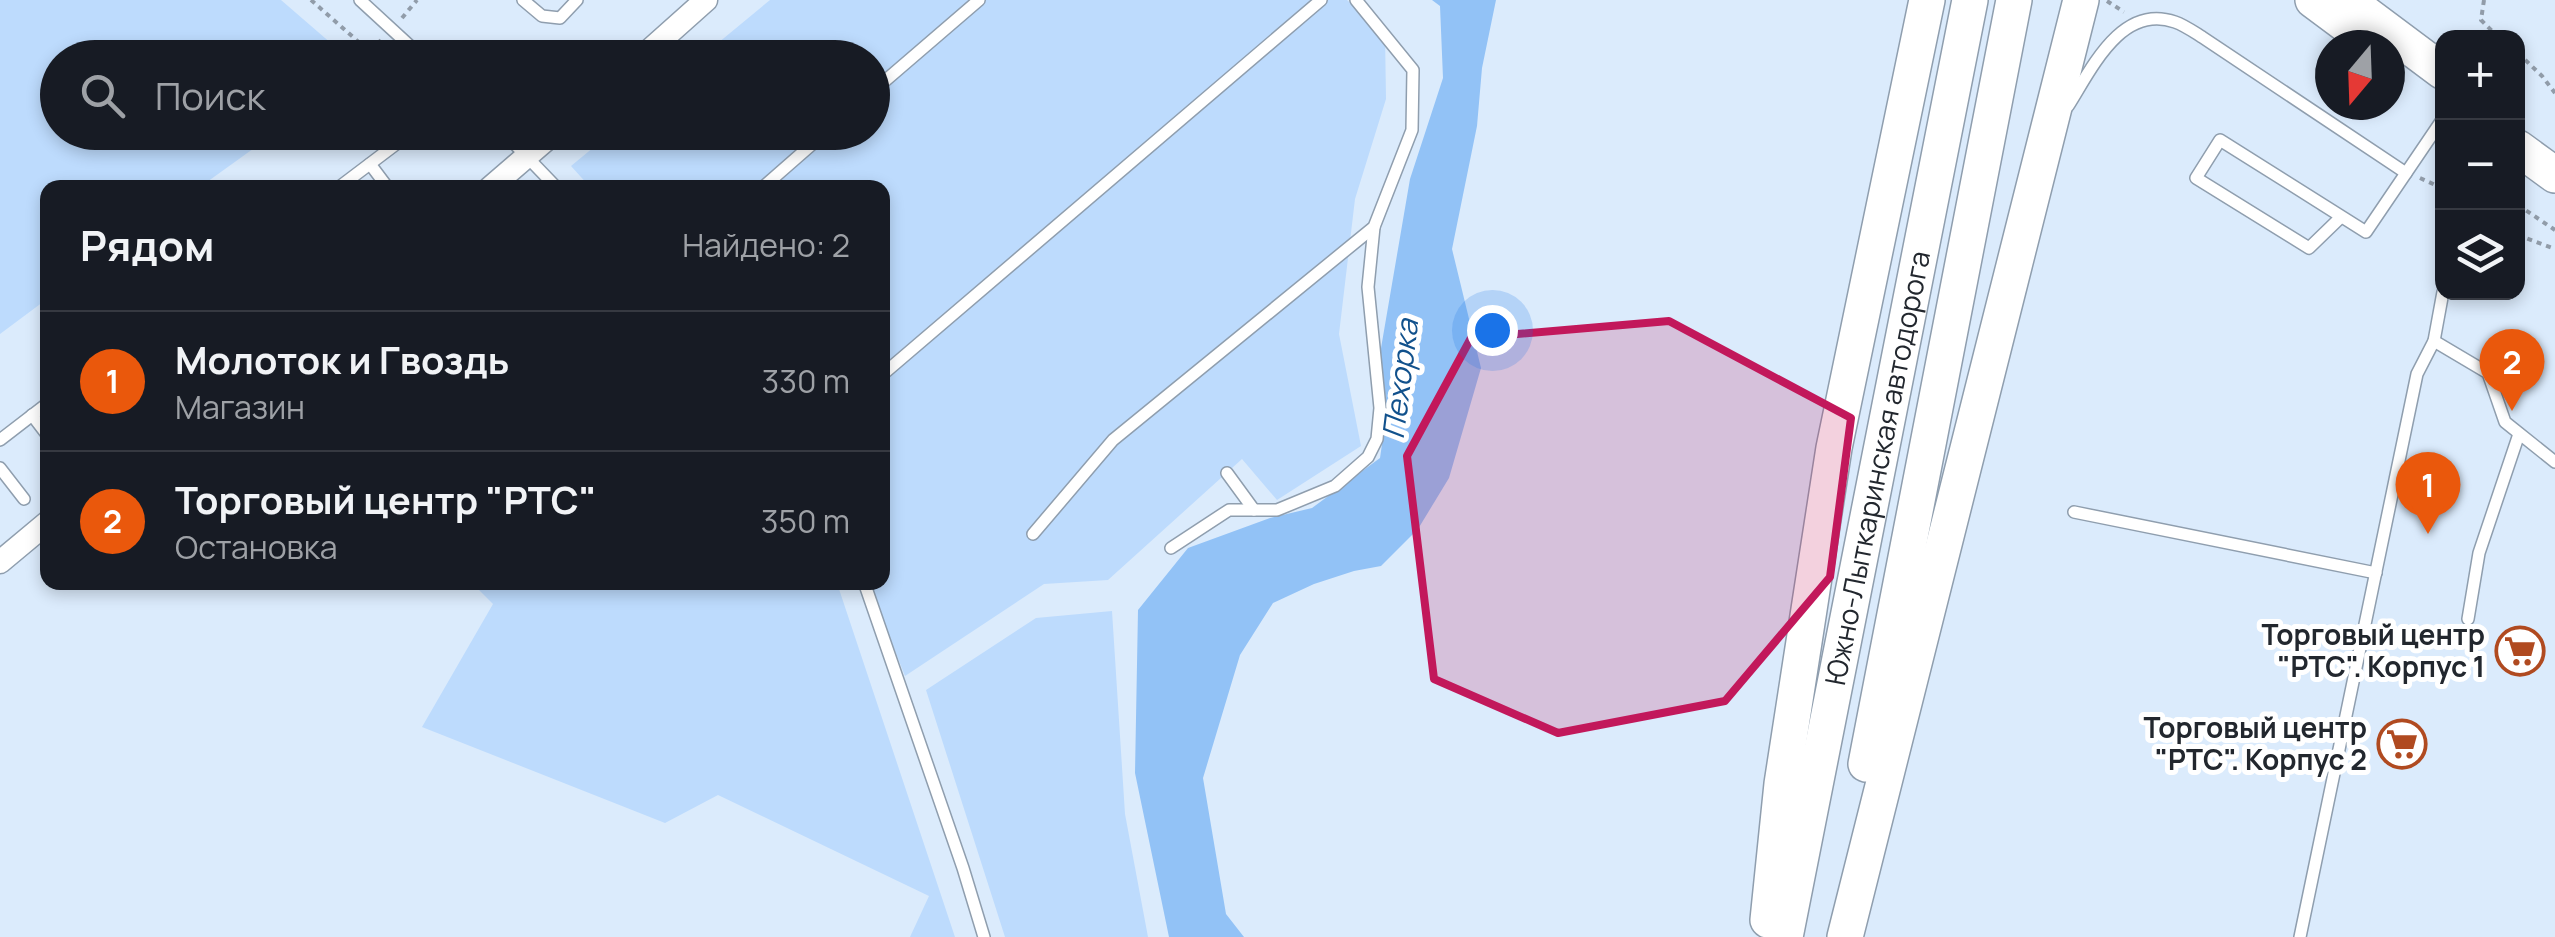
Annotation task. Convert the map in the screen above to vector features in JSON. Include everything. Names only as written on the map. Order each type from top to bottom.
[{"type":"main road","points":[[1766,937],[1782,784],[1834,448],[1928,0]]},
{"type":"main road","name":"Южно-Лыткаринская автодорога","points":[[1785,937],[1970,0]]},
{"type":"main road","name":"Южно-Лыткаринская автодорога","points":[[1833,937],[2014,0]]},
{"type":"main road","points":[[1845,937],[2082,0]]},
{"type":"main road","points":[[2313,0],[2353,30]]},
{"type":"main road","points":[[2347,0],[2435,67]]},
{"type":"main road","points":[[2405,69],[2435,91]]},
{"type":"main road","points":[[2525,129],[2555,151]]},
{"type":"main road","points":[[2525,153],[2555,175]]},
{"type":"street","points":[[661,40],[706,0]]},
{"type":"street","points":[[500,180],[535,150]]},
{"type":"street","points":[[0,562],[40,529]]},
{"type":"lane","points":[[360,0],[403,40]]},
{"type":"lane","points":[[523,0],[542,16],[560,18],[576,0]]},
{"type":"lane","points":[[890,77],[980,0]]},
{"type":"lane","points":[[890,368],[1321,0]]},
{"type":"lane","points":[[1171,548],[1229,510],[1277,510],[1335,486],[1368,457],[1377,439],[1380,408],[1368,287],[1374,226],[1412,130],[1413,70],[1356,0]]},
{"type":"lane","points":[[2058,120],[2105,48],[2125,28],[2151,19],[2175,21],[2406,173]]},
{"type":"lane","points":[[2342,217],[2309,248],[2196,178],[2220,140],[2366,232],[2435,130]]},
{"type":"lane","points":[[349,180],[388,150]]},
{"type":"lane","points":[[522,150],[550,180]]},
{"type":"lane","points":[[771,180],[805,150]]},
{"type":"lane","points":[[370,164],[382,180]]},
{"type":"lane","points":[[1033,534],[1113,440],[1374,226]]},
{"type":"lane","points":[[2300,937],[2417,374],[2434,341],[2442,300]]},
{"type":"lane","points":[[2434,341],[2488,373],[2505,422],[2555,462]]},
{"type":"lane","points":[[0,440],[40,410]]},
{"type":"lane","points":[[32,415],[40,426]]},
{"type":"lane","points":[[2468,619],[2480,552],[2519,434]]},
{"type":"lane","points":[[0,468],[24,499]]},
{"type":"lane","points":[[1227,473],[1254,510]]},
{"type":"lane","points":[[2074,512],[2376,574]]},
{"type":"lane","points":[[867,590],[984,937]]},
{"type":"path","points":[[311,0],[356,40]]},
{"type":"path","points":[[381,40],[417,0]]},
{"type":"path","points":[[2106,0],[2140,22]]},
{"type":"path","points":[[2484,0],[2481,20],[2492,30]]},
{"type":"path","points":[[2525,60],[2555,93]]},
{"type":"path","points":[[2406,173],[2435,185]]},
{"type":"path","points":[[2525,210],[2555,230]]},
{"type":"path","points":[[2525,237],[2555,248]]},
{"type":"highlighted area","points":[[1669,321],[1851,418],[1830,577],[1725,701],[1558,733],[1434,679],[1407,456],[1471,338]]},
{"type":"shaded area","points":[[0,0],[281,0],[327,40],[40,40],[40,150],[251,150],[210,180],[40,180],[40,304],[0,334]]},
{"type":"shaded area","points":[[770,0],[1347,0],[1385,34],[1386,99],[1355,199],[1339,334],[1361,446],[1277,500],[1242,459],[1108,580],[1044,584],[905,676],[871,590],[890,590],[890,180],[584,180],[571,166],[590,150],[890,150],[890,40],[722,40]]},
{"type":"shaded area","points":[[479,590],[839,590],[955,937],[910,937],[929,896],[718,795],[665,823],[422,727],[493,604]]},
{"type":"shaded area","points":[[1112,611],[1125,814],[1148,937],[1005,937],[926,690],[1036,618]]},
{"type":"water","name":"Пехорка","points":[[1432,0],[1496,0],[1482,68],[1477,126],[1452,249],[1481,368],[1449,478],[1418,529],[1381,566],[1314,584],[1273,603],[1240,655],[1203,778],[1226,914],[1244,937],[1169,937],[1135,773],[1138,610],[1188,548],[1270,518],[1312,508],[1380,458],[1387,409],[1380,354],[1410,179],[1443,78],[1440,6]]},
{"type":"place","name":"Торговый центр \"РТС\"","points":[[2512,411]]},
{"type":"place","name":"Молоток и Гвоздь","points":[[2428,534]]},
{"type":"place","name":"Торговый центр \"РТС\". Корпус 1","points":[[2520,651]]},
{"type":"place","name":"Торговый центр \"РТС\". Корпус 2","points":[[2402,744]]}]
